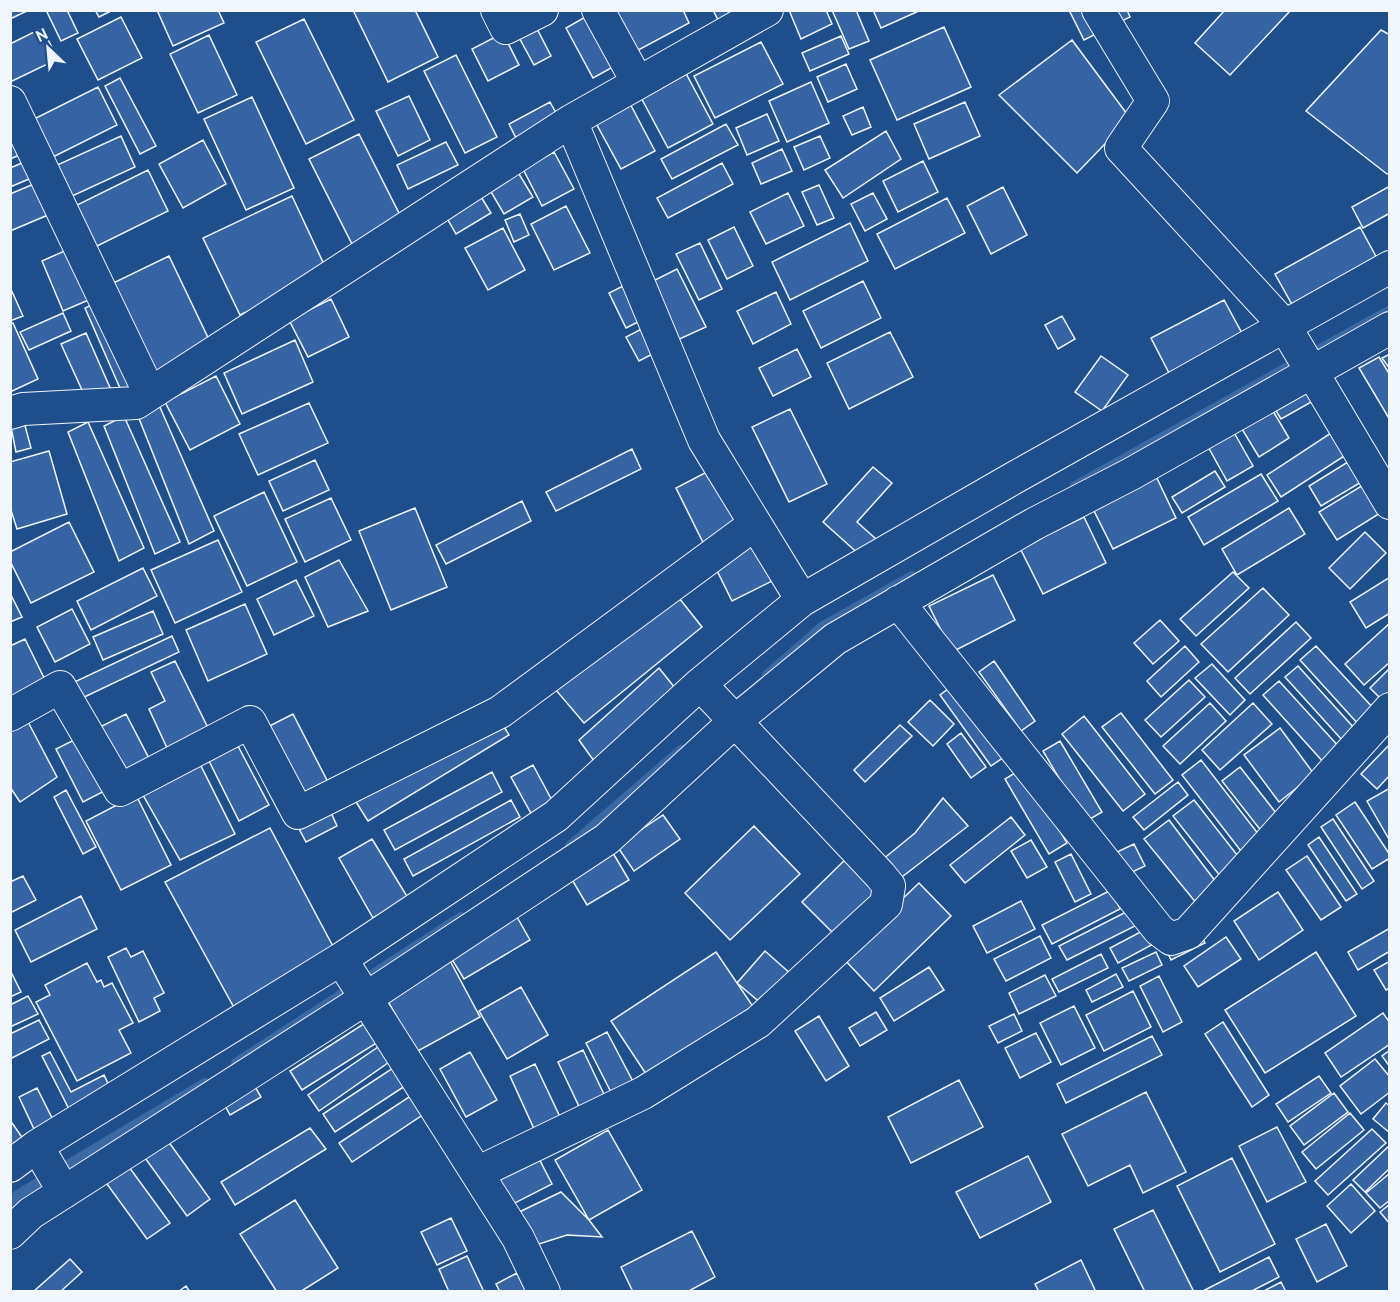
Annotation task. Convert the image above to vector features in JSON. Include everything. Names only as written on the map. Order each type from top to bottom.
[{"type":"street","points":[[497,10],[506,28],[542,10]]},
{"type":"street","points":[[598,10],[639,83]]},
{"type":"street","points":[[10,413],[22,409],[136,403],[571,121],[767,10]]},
{"type":"street","points":[[1098,10],[1153,101],[1121,148],[1284,325],[1389,503]]},
{"type":"street","points":[[10,102],[150,394]]},
{"type":"street","points":[[571,121],[704,440],[802,600]]},
{"type":"street","points":[[10,1166],[37,1146],[341,959],[556,816],[700,684],[802,600],[1389,267]]},
{"type":"street","points":[[10,1233],[32,1214],[64,1192],[365,999],[607,839],[734,722],[835,639],[1034,524],[1131,474],[1389,328]]},
{"type":"street","points":[[1012,479],[1034,524]]},
{"type":"street","points":[[10,715],[60,687],[120,789],[250,722],[298,813],[500,712],[755,524]]},
{"type":"street","points":[[898,602],[1159,930],[1172,939],[1188,933],[1389,709]]},
{"type":"street","points":[[477,1173],[643,1093],[758,1022],[886,904],[889,886],[880,875],[700,684]]},
{"type":"street","points":[[341,959],[518,1238],[544,1292]]},
{"type":"street","points":[[37,1146],[64,1192]]},
{"type":"building","points":[[10,10],[29,10],[10,19]]},
{"type":"building","points":[[46,10],[67,10],[78,33],[61,41]]},
{"type":"building","points":[[95,10],[113,10],[99,17]]},
{"type":"building","points":[[157,10],[218,10],[224,23],[173,46]]},
{"type":"building","points":[[353,10],[415,10],[438,57],[388,82]]},
{"type":"building","points":[[605,10],[683,10],[689,23],[629,55]]},
{"type":"building","points":[[713,10],[755,10],[722,28]]},
{"type":"building","points":[[789,10],[826,10],[832,24],[801,39]]},
{"type":"building","points":[[832,10],[856,10],[869,41],[849,49]]},
{"type":"building","points":[[873,10],[921,10],[881,28]]},
{"type":"building","points":[[1069,10],[1127,10],[1130,17],[1084,40]]},
{"type":"building","points":[[1225,10],[1291,10],[1230,75],[1195,43]]},
{"type":"building","points":[[594,12],[622,62],[593,78],[566,28]]},
{"type":"building","points":[[121,17],[142,58],[98,80],[77,39]]},
{"type":"building","points":[[304,19],[354,120],[306,144],[256,42]]},
{"type":"building","points":[[533,21],[551,56],[534,65],[515,30]]},
{"type":"building","points":[[944,27],[971,87],[897,120],[870,60]]},
{"type":"building","points":[[42,28],[58,59],[10,82],[10,44]]},
{"type":"building","points":[[1381,30],[1390,35],[1390,173],[1387,174],[1306,111]]},
{"type":"building","points":[[503,33],[519,65],[488,81],[472,49]]},
{"type":"building","points":[[209,35],[237,95],[198,113],[170,54]]},
{"type":"building","points":[[841,36],[849,54],[810,71],[802,53]]},
{"type":"building","points":[[1072,40],[1130,118],[1077,173],[999,95]]},
{"type":"building","points":[[761,42],[783,84],[715,118],[694,76]]},
{"type":"building","points":[[456,55],[497,137],[465,153],[424,71]]},
{"type":"building","points":[[846,64],[857,89],[828,102],[817,77]]},
{"type":"building","points":[[682,66],[713,124],[668,148],[637,90]]},
{"type":"building","points":[[120,78],[156,146],[140,154],[105,86]]},
{"type":"building","points":[[811,82],[829,123],[787,142],[769,101]]},
{"type":"building","points":[[98,87],[117,125],[45,161],[26,123]]},
{"type":"building","points":[[409,96],[430,140],[398,156],[376,111]]},
{"type":"building","points":[[252,97],[294,188],[246,210],[204,119]]},
{"type":"building","points":[[627,98],[655,151],[621,169],[592,116]]},
{"type":"building","points":[[550,102],[561,122],[519,144],[509,124]]},
{"type":"building","points":[[965,102],[980,136],[929,159],[914,124]]},
{"type":"building","points":[[863,107],[871,127],[852,135],[843,116]]},
{"type":"building","points":[[767,114],[779,141],[747,155],[736,128]]},
{"type":"building","points":[[726,124],[738,145],[672,179],[661,159]]},
{"type":"building","points":[[886,131],[901,159],[843,198],[825,170]]},
{"type":"building","points":[[359,134],[404,223],[354,248],[309,159]]},
{"type":"building","points":[[121,136],[135,167],[70,197],[55,166]]},
{"type":"building","points":[[820,136],[830,158],[804,170],[794,147]]},
{"type":"building","points":[[10,138],[24,153],[10,159]]},
{"type":"building","points":[[203,140],[226,184],[183,208],[159,164]]},
{"type":"building","points":[[446,142],[458,165],[408,189],[397,165]]},
{"type":"building","points":[[782,149],[792,171],[761,184],[752,163]]},
{"type":"building","points":[[554,152],[574,189],[542,206],[523,169]]},
{"type":"building","points":[[29,160],[36,176],[10,187],[10,168]]},
{"type":"building","points":[[923,161],[938,192],[898,212],[883,181]]},
{"type":"building","points":[[722,163],[733,184],[668,218],[657,198]]},
{"type":"building","points":[[516,169],[533,197],[504,214],[487,185]]},
{"type":"building","points":[[148,170],[168,211],[91,249],[71,208]]},
{"type":"building","points":[[41,181],[55,212],[10,231],[10,194]]},
{"type":"building","points":[[819,185],[834,218],[817,225],[802,192]]},
{"type":"building","points":[[1390,186],[1390,213],[1363,228],[1352,207]]},
{"type":"building","points":[[1003,187],[1027,235],[991,254],[967,206]]},
{"type":"building","points":[[478,192],[491,213],[456,234],[444,213]]},
{"type":"building","points":[[788,193],[804,226],[766,244],[750,212]]},
{"type":"building","points":[[873,193],[887,219],[865,231],[851,204]]},
{"type":"building","points":[[292,196],[328,273],[240,315],[203,238]]},
{"type":"building","points":[[947,198],[965,233],[895,269],[877,234]]},
{"type":"building","points":[[566,206],[590,253],[554,270],[531,224]]},
{"type":"building","points":[[520,214],[529,235],[514,242],[505,220]]},
{"type":"building","points":[[850,223],[868,261],[790,300],[772,262]]},
{"type":"building","points":[[734,227],[753,266],[727,279],[708,240]]},
{"type":"building","points":[[1360,227],[1379,262],[1294,308],[1275,274]]},
{"type":"building","points":[[503,228],[525,270],[488,290],[465,248]]},
{"type":"building","points":[[700,243],[722,289],[699,300],[676,254]]},
{"type":"building","points":[[78,245],[100,295],[63,311],[42,261]]},
{"type":"building","points":[[169,256],[212,346],[150,375],[107,286]]},
{"type":"building","points":[[677,269],[706,327],[675,341],[647,284]]},
{"type":"building","points":[[863,281],[881,318],[821,348],[803,311]]},
{"type":"building","points":[[625,285],[642,320],[626,328],[609,293]]},
{"type":"building","points":[[10,287],[23,316],[10,321]]},
{"type":"building","points":[[776,292],[791,324],[753,344],[737,311]]},
{"type":"building","points":[[331,299],[349,337],[308,357],[289,320]]},
{"type":"building","points":[[1224,300],[1243,335],[1169,373],[1151,338]]},
{"type":"building","points":[[100,301],[138,388],[123,395],[85,308]]},
{"type":"building","points":[[63,313],[71,331],[29,350],[20,332]]},
{"type":"building","points":[[1062,316],[1075,339],[1058,349],[1045,325]]},
{"type":"building","points":[[657,321],[670,345],[639,361],[626,337]]},
{"type":"building","points":[[13,323],[38,379],[10,392],[10,324]]},
{"type":"building","points":[[890,332],[913,377],[849,409],[827,363]]},
{"type":"building","points":[[86,333],[111,390],[87,401],[61,344]]},
{"type":"building","points":[[295,340],[313,382],[242,414],[224,373]]},
{"type":"building","points":[[797,349],[811,377],[773,396],[759,368]]},
{"type":"building","points":[[1390,354],[1390,369],[1382,358]]},
{"type":"building","points":[[1101,356],[1128,375],[1102,411],[1075,392]]},
{"type":"building","points":[[1379,357],[1390,375],[1390,420],[1359,368]]},
{"type":"building","points":[[216,376],[240,424],[190,450],[165,402]]},
{"type":"building","points":[[1314,381],[1322,396],[1281,419],[1272,404]]},
{"type":"building","points":[[309,403],[328,443],[258,475],[239,434]]},
{"type":"building","points":[[159,405],[214,531],[189,544],[138,416]]},
{"type":"building","points":[[790,409],[827,484],[789,502],[752,427]]},
{"type":"building","points":[[1273,411],[1289,438],[1259,457],[1242,429]]},
{"type":"building","points":[[124,416],[180,542],[155,554],[104,426]]},
{"type":"building","points":[[23,418],[31,448],[16,452],[10,422]]},
{"type":"building","points":[[88,422],[144,548],[119,561],[68,432]]},
{"type":"building","points":[[1340,427],[1355,449],[1281,497],[1267,475]]},
{"type":"building","points":[[1232,429],[1253,466],[1227,481],[1206,443]]},
{"type":"building","points":[[632,449],[641,469],[556,511],[546,492]]},
{"type":"building","points":[[49,451],[67,514],[17,529],[10,507],[10,462]]},
{"type":"building","points":[[315,460],[329,490],[283,511],[269,481]]},
{"type":"building","points":[[1351,460],[1363,481],[1321,506],[1309,486]]},
{"type":"building","points":[[724,463],[780,577],[732,601],[676,488]]},
{"type":"building","points":[[873,467],[892,483],[857,522],[876,539],[861,556],[823,522]]},
{"type":"building","points":[[1215,471],[1225,487],[1182,513],[1172,497]]},
{"type":"building","points":[[1154,472],[1176,518],[1113,549],[1090,503]]},
{"type":"building","points":[[1261,474],[1278,501],[1204,545],[1188,517]]},
{"type":"building","points":[[1368,482],[1385,510],[1337,540],[1319,512]]},
{"type":"building","points":[[264,492],[297,562],[247,586],[214,516]]},
{"type":"building","points":[[331,498],[351,540],[305,562],[285,519]]},
{"type":"building","points":[[522,501],[531,521],[446,564],[436,545]]},
{"type":"building","points":[[415,508],[447,587],[391,610],[359,531]]},
{"type":"building","points":[[1289,508],[1305,534],[1237,575],[1222,549]]},
{"type":"building","points":[[1084,517],[1106,563],[1043,594],[1020,548]]},
{"type":"building","points":[[69,522],[94,572],[31,603],[10,561],[10,552]]},
{"type":"building","points":[[1365,532],[1386,553],[1350,589],[1329,568]]},
{"type":"building","points":[[218,540],[242,592],[175,623],[151,570]]},
{"type":"building","points":[[339,560],[368,611],[328,627],[305,577]]},
{"type":"building","points":[[143,568],[157,596],[91,630],[77,601]]},
{"type":"building","points":[[1233,572],[1249,588],[1196,636],[1180,619]]},
{"type":"building","points":[[993,575],[1015,620],[952,652],[929,606]]},
{"type":"building","points":[[1390,577],[1390,613],[1366,628],[1350,602]]},
{"type":"building","points":[[664,579],[702,627],[584,723],[538,669]]},
{"type":"building","points":[[296,580],[314,616],[274,635],[257,599]]},
{"type":"building","points":[[1263,588],[1289,615],[1228,672],[1201,644]]},
{"type":"building","points":[[10,593],[22,617],[10,622]]},
{"type":"building","points":[[245,604],[267,654],[208,681],[186,630]]},
{"type":"building","points":[[72,609],[90,644],[55,662],[37,627]]},
{"type":"building","points":[[153,611],[163,634],[103,660],[93,637]]},
{"type":"building","points":[[1160,620],[1179,641],[1153,664],[1134,643]]},
{"type":"building","points":[[1296,622],[1311,638],[1250,694],[1235,678]]},
{"type":"building","points":[[1390,623],[1390,662],[1364,685],[1345,664]]},
{"type":"building","points":[[172,636],[179,652],[76,701],[68,685]]},
{"type":"building","points":[[25,639],[49,688],[16,705],[10,694],[10,646]]},
{"type":"building","points":[[1185,646],[1199,662],[1161,697],[1147,681]]},
{"type":"building","points":[[1316,646],[1375,710],[1359,725],[1300,660]]},
{"type":"building","points":[[175,661],[209,730],[168,750],[149,709],[165,701],[151,672]]},
{"type":"building","points":[[994,661],[1035,721],[1021,731],[979,672]]},
{"type":"building","points":[[1212,664],[1245,700],[1230,715],[1195,678]]},
{"type":"building","points":[[1298,666],[1355,729],[1342,740],[1285,677]]},
{"type":"building","points":[[659,668],[679,693],[599,768],[579,740]]},
{"type":"building","points":[[1390,668],[1390,694],[1383,701],[1370,688]]},
{"type":"building","points":[[1189,680],[1205,697],[1161,737],[1145,720]]},
{"type":"building","points":[[1279,681],[1341,749],[1325,764],[1263,695]]},
{"type":"building","points":[[952,686],[1004,757],[991,766],[940,695]]},
{"type":"building","points":[[930,700],[954,724],[933,746],[908,722]]},
{"type":"building","points":[[1210,703],[1226,721],[1180,764],[1163,746]]},
{"type":"building","points":[[1253,703],[1272,724],[1220,770],[1202,750]]},
{"type":"building","points":[[1121,713],[1173,780],[1155,794],[1102,727]]},
{"type":"building","points":[[126,714],[153,766],[83,802],[56,749]]},
{"type":"building","points":[[293,714],[330,786],[279,812],[242,740]]},
{"type":"building","points":[[497,715],[509,735],[368,821],[356,802]]},
{"type":"building","points":[[1084,716],[1145,794],[1123,811],[1062,734]]},
{"type":"building","points":[[27,720],[57,777],[20,802],[10,787],[10,729]]},
{"type":"building","points":[[900,725],[912,736],[865,782],[854,770]]},
{"type":"building","points":[[1280,728],[1314,774],[1279,802],[1244,755]]},
{"type":"building","points":[[961,733],[986,767],[971,778],[947,744]]},
{"type":"building","points":[[1060,741],[1102,812],[1085,822],[1043,751]]},
{"type":"building","points":[[1390,744],[1390,775],[1377,789],[1361,774]]},
{"type":"building","points":[[238,746],[269,805],[239,821],[209,761]]},
{"type":"building","points":[[197,758],[235,834],[180,860],[139,788]]},
{"type":"building","points":[[1201,760],[1263,840],[1244,855],[1182,775]]},
{"type":"building","points":[[533,765],[555,806],[533,817],[511,777]]},
{"type":"building","points":[[1240,767],[1284,823],[1266,837],[1222,781]]},
{"type":"building","points":[[1023,768],[1067,843],[1049,854],[1005,779]]},
{"type":"building","points":[[492,772],[502,792],[395,850],[384,830]]},
{"type":"building","points":[[1178,782],[1188,795],[1144,830],[1133,817]]},
{"type":"building","points":[[1390,788],[1390,841],[1367,801]]},
{"type":"building","points":[[66,790],[96,847],[83,854],[54,797]]},
{"type":"building","points":[[136,795],[171,865],[121,890],[86,821]]},
{"type":"building","points":[[943,798],[968,826],[898,880],[882,860],[915,833]]},
{"type":"building","points":[[511,800],[520,817],[413,876],[404,859]]},
{"type":"building","points":[[1194,800],[1245,865],[1224,881],[1173,816]]},
{"type":"building","points":[[1355,802],[1390,855],[1390,858],[1372,869],[1336,815]]},
{"type":"building","points":[[328,806],[337,826],[306,842],[296,823]]},
{"type":"building","points":[[663,815],[680,839],[634,871],[617,846]]},
{"type":"building","points":[[1011,817],[1025,835],[965,883],[950,865]]},
{"type":"building","points":[[1333,819],[1374,881],[1362,889],[1321,827]]},
{"type":"building","points":[[1169,820],[1219,886],[1197,904],[1144,839]]},
{"type":"building","points":[[754,826],[800,874],[730,940],[685,893]]},
{"type":"building","points":[[270,828],[336,952],[237,1013],[165,882]]},
{"type":"building","points":[[1319,837],[1357,894],[1346,901],[1308,845]]},
{"type":"building","points":[[372,839],[408,898],[373,918],[339,858]]},
{"type":"building","points":[[1031,840],[1047,867],[1027,878],[1011,851]]},
{"type":"building","points":[[1134,844],[1145,866],[1128,874],[1117,852]]},
{"type":"building","points":[[853,852],[885,884],[834,934],[802,902]]},
{"type":"building","points":[[613,853],[629,880],[587,905],[571,878]]},
{"type":"building","points":[[1071,854],[1091,894],[1075,902],[1055,862]]},
{"type":"building","points":[[1307,856],[1341,907],[1321,920],[1286,870]]},
{"type":"building","points":[[23,876],[36,900],[10,913],[10,882]]},
{"type":"building","points":[[919,883],[951,916],[874,991],[842,957]]},
{"type":"building","points":[[1111,890],[1120,909],[1052,944],[1042,925]]},
{"type":"building","points":[[1278,892],[1303,930],[1259,960],[1234,921]]},
{"type":"building","points":[[81,896],[97,929],[31,962],[15,930]]},
{"type":"building","points":[[1021,901],[1035,929],[987,953],[973,926]]},
{"type":"building","points":[[1130,910],[1137,925],[1067,960],[1059,946]]},
{"type":"building","points":[[517,917],[530,940],[464,979],[450,956]]},
{"type":"building","points":[[1148,928],[1157,942],[1118,963],[1110,948]]},
{"type":"building","points":[[1390,928],[1390,951],[1358,970],[1348,952]]},
{"type":"building","points":[[1199,932],[1205,943],[1171,960],[1166,949]]},
{"type":"building","points":[[1040,936],[1051,958],[1006,981],[994,959]]},
{"type":"building","points":[[1226,937],[1241,959],[1198,987],[1184,966]]},
{"type":"building","points":[[126,948],[131,957],[143,951],[164,993],[154,998],[160,1011],[139,1022],[108,957]]},
{"type":"building","points":[[765,951],[809,990],[782,1021],[737,983]]},
{"type":"building","points":[[716,952],[754,1008],[648,1077],[611,1021]]},
{"type":"building","points":[[1156,952],[1162,965],[1129,981],[1122,968]]},
{"type":"building","points":[[1316,952],[1356,1016],[1265,1073],[1225,1010]]},
{"type":"building","points":[[1101,954],[1108,968],[1059,992],[1052,979]]},
{"type":"building","points":[[448,957],[480,1017],[416,1052],[383,992]]},
{"type":"building","points":[[1390,961],[1390,988],[1386,990],[1374,970]]},
{"type":"building","points":[[87,963],[97,982],[101,980],[104,987],[112,983],[133,1023],[119,1030],[131,1053],[77,1081],[36,1002],[50,995],[45,985]]},
{"type":"building","points":[[929,967],[944,990],[894,1021],[880,998]]},
{"type":"building","points":[[10,970],[21,992],[10,997]]},
{"type":"building","points":[[1116,974],[1123,987],[1092,1002],[1086,990]]},
{"type":"building","points":[[1045,975],[1056,996],[1019,1014],[1009,993]]},
{"type":"building","points":[[1159,976],[1182,1022],[1163,1032],[1140,986]]},
{"type":"building","points":[[521,987],[548,1035],[507,1059],[479,1011]]},
{"type":"building","points":[[1133,991],[1151,1027],[1104,1051],[1086,1015]]},
{"type":"building","points":[[28,996],[38,1014],[10,1027],[10,1005]]},
{"type":"building","points":[[1074,1006],[1095,1048],[1061,1065],[1040,1023]]},
{"type":"building","points":[[876,1012],[887,1030],[860,1046],[849,1028]]},
{"type":"building","points":[[1383,1013],[1390,1023],[1390,1044],[1341,1077],[1325,1053]]},
{"type":"building","points":[[1014,1014],[1022,1031],[998,1043],[989,1026]]},
{"type":"building","points":[[819,1016],[849,1066],[826,1081],[795,1031]]},
{"type":"building","points":[[373,1018],[378,1042],[302,1090],[290,1071]]},
{"type":"building","points":[[39,1020],[49,1039],[10,1059],[10,1034]]},
{"type":"building","points":[[1223,1022],[1269,1095],[1252,1107],[1205,1034]]},
{"type":"building","points":[[607,1032],[638,1091],[616,1102],[586,1043]]},
{"type":"building","points":[[1036,1033],[1051,1062],[1020,1078],[1005,1048]]},
{"type":"building","points":[[1152,1036],[1162,1055],[1066,1103],[1057,1084]]},
{"type":"building","points":[[381,1045],[392,1060],[319,1111],[308,1095]]},
{"type":"building","points":[[583,1050],[609,1105],[584,1117],[558,1062]]},
{"type":"building","points":[[1390,1050],[1390,1067],[1382,1056]]},
{"type":"building","points":[[50,1052],[71,1092],[104,1075],[112,1092],[71,1113],[42,1056]]},
{"type":"building","points":[[470,1052],[497,1100],[466,1117],[440,1069]]},
{"type":"building","points":[[1375,1059],[1390,1077],[1390,1092],[1361,1114],[1340,1086]]},
{"type":"building","points":[[535,1064],[561,1119],[535,1131],[510,1076]]},
{"type":"building","points":[[396,1066],[408,1084],[335,1132],[323,1114]]},
{"type":"building","points":[[1319,1076],[1331,1093],[1288,1122],[1276,1104]]},
{"type":"building","points":[[251,1080],[261,1097],[230,1115],[221,1098]]},
{"type":"building","points":[[959,1080],[983,1127],[911,1163],[888,1117]]},
{"type":"building","points":[[37,1088],[53,1120],[34,1129],[19,1097]]},
{"type":"building","points":[[1146,1092],[1186,1172],[1143,1193],[1130,1165],[1088,1186],[1062,1134]]},
{"type":"building","points":[[1334,1093],[1348,1112],[1304,1145],[1290,1126]]},
{"type":"building","points":[[412,1095],[424,1114],[352,1162],[339,1143]]},
{"type":"building","points":[[1386,1103],[1390,1106],[1390,1133],[1373,1119]]},
{"type":"building","points":[[1350,1113],[1364,1130],[1316,1169],[1302,1152]]},
{"type":"building","points":[[10,1120],[26,1143],[10,1156]]},
{"type":"building","points":[[155,1123],[210,1199],[187,1216],[132,1140]]},
{"type":"building","points":[[1277,1127],[1306,1182],[1267,1202],[1239,1146]]},
{"type":"building","points":[[310,1128],[326,1149],[235,1205],[221,1182]]},
{"type":"building","points":[[1372,1129],[1386,1143],[1328,1195],[1315,1181]]},
{"type":"building","points":[[608,1130],[642,1190],[589,1220],[555,1160]]},
{"type":"building","points":[[113,1145],[170,1223],[147,1239],[91,1162]]},
{"type":"building","points":[[1390,1145],[1390,1168],[1365,1192],[1353,1180]]},
{"type":"building","points":[[534,1149],[552,1184],[507,1207],[489,1173]]},
{"type":"building","points":[[1028,1156],[1051,1202],[980,1238],[956,1192]]},
{"type":"building","points":[[1232,1158],[1275,1244],[1220,1272],[1177,1186]]},
{"type":"building","points":[[1390,1173],[1390,1200],[1380,1208],[1366,1193]]},
{"type":"building","points":[[1351,1184],[1375,1211],[1351,1233],[1327,1206]]},
{"type":"building","points":[[561,1192],[589,1220],[602,1237],[567,1235],[539,1244],[524,1240],[515,1214]]},
{"type":"building","points":[[295,1200],[338,1268],[300,1292],[277,1292],[240,1234]]},
{"type":"building","points":[[1390,1204],[1390,1224],[1380,1212]]},
{"type":"building","points":[[1153,1210],[1194,1292],[1145,1292],[1114,1229]]},
{"type":"building","points":[[451,1218],[467,1251],[437,1265],[421,1232]]},
{"type":"building","points":[[1326,1224],[1347,1266],[1317,1282],[1296,1239]]},
{"type":"building","points":[[692,1231],[715,1277],[687,1292],[633,1292],[621,1267]]},
{"type":"building","points":[[467,1256],[484,1292],[449,1292],[439,1269]]},
{"type":"building","points":[[1269,1257],[1279,1277],[1250,1292],[1201,1292]]},
{"type":"building","points":[[70,1259],[82,1272],[60,1292],[33,1292]]},
{"type":"building","points":[[1081,1260],[1096,1292],[1039,1292],[1035,1284]]},
{"type":"building","points":[[517,1273],[526,1292],[500,1292],[496,1284]]},
{"type":"building","points":[[1281,1282],[1286,1292],[1262,1292]]},
{"type":"building","points":[[186,1286],[190,1292],[178,1292]]},
{"type":"waterway","points":[[1075,486],[1390,310]]},
{"type":"waterway","points":[[767,675],[823,626],[912,576]]},
{"type":"waterway","points":[[570,846],[681,750]]},
{"type":"waterway","points":[[236,1063],[461,917]]},
{"type":"waterway","points":[[10,1202],[19,1194],[205,1083]]}]
